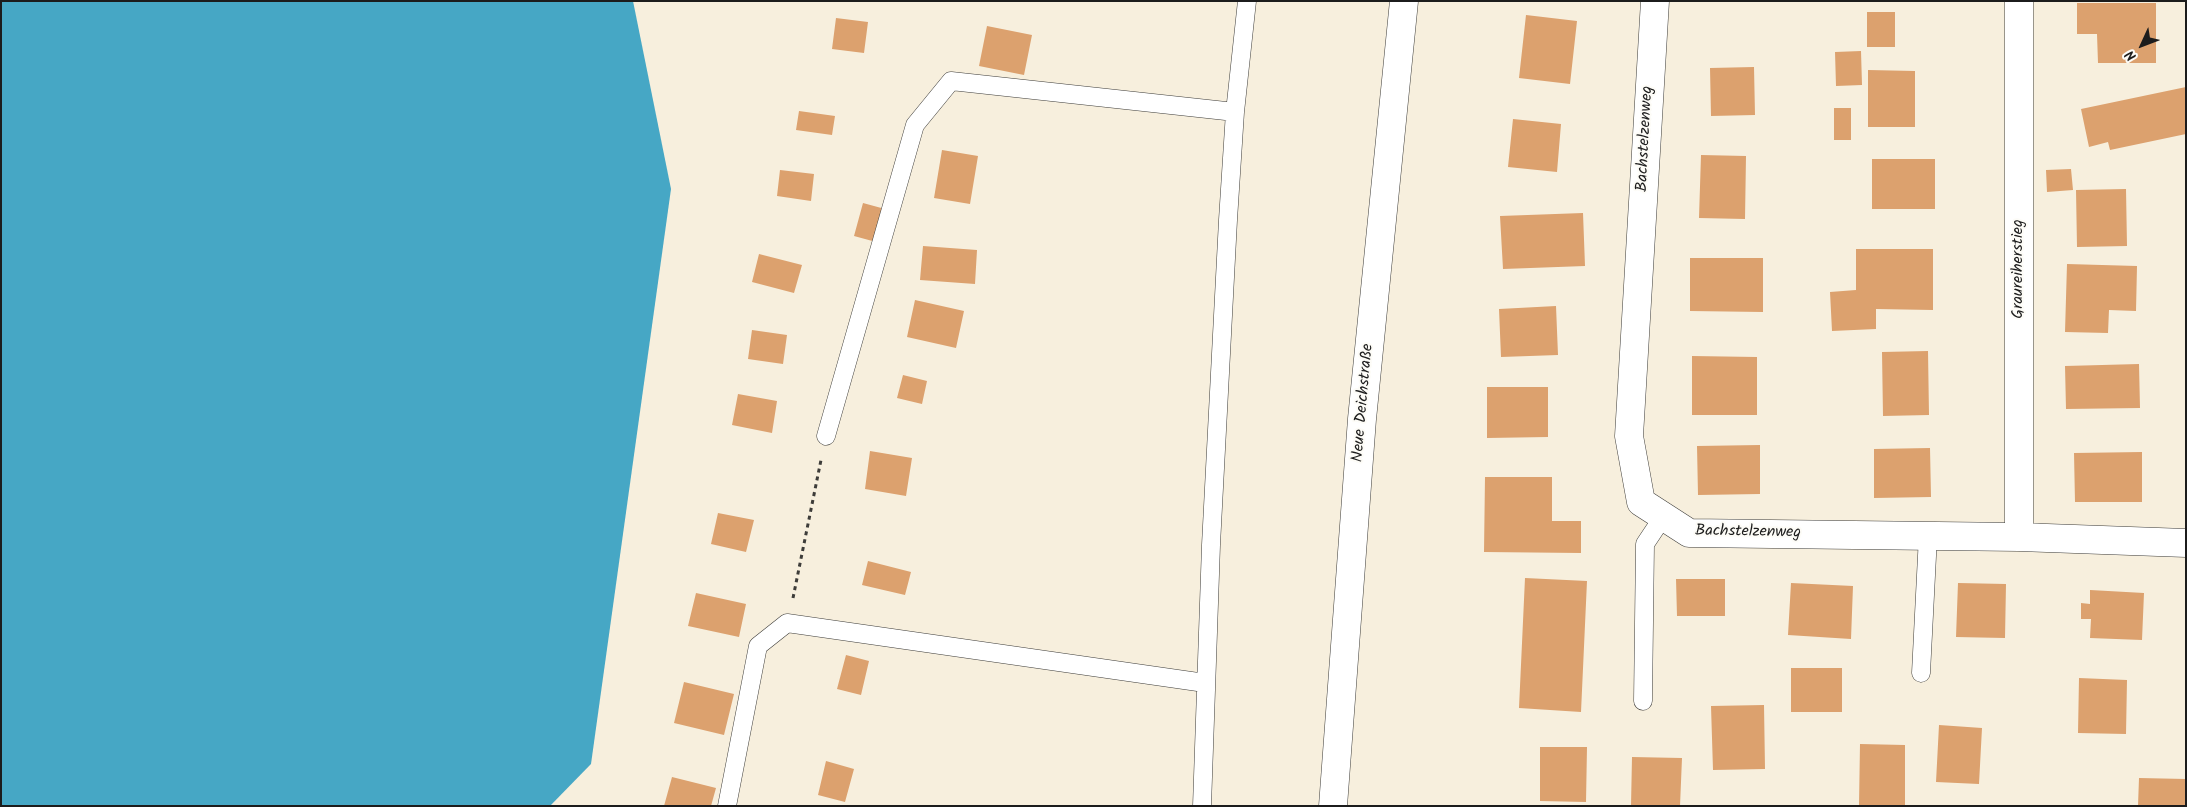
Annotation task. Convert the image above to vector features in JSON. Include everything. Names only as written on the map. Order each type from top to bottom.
[{"type":"street","name":"Neue Deichstraße","points":[[1333,806],[1362,419],[1404,1]]},
{"type":"street","name":"Bachstelzenweg","points":[[1655,1],[1629,436],[1641,502],[1690,533],[2018,537],[2186,543]]},
{"type":"street","name":"Graureiherstieg","points":[[2018,537],[2019,1]]},
{"type":"lane","points":[[1202,806],[1205,683],[1235,112],[1247,1]]},
{"type":"lane","points":[[826,436],[915,125],[951,81],[1235,112]]},
{"type":"lane","points":[[1643,701],[1645,544],[1663,517]]},
{"type":"lane","points":[[1921,674],[1928,536]]},
{"type":"lane","points":[[727,806],[758,646],[787,623],[1205,683]]},
{"type":"path","points":[[787,623],[826,436]]},
{"type":"water","points":[[1,1],[633,1],[671,189],[591,764],[550,806],[1,806]]},
{"type":"building","points":[[2077,3],[2156,3],[2156,63],[2098,63],[2097,34],[2077,34]]},
{"type":"building","points":[[1867,12],[1895,12],[1895,47],[1867,47]]},
{"type":"building","points":[[1526,15],[1577,21],[1570,84],[1519,78]]},
{"type":"building","points":[[836,18],[868,22],[864,53],[832,49]]},
{"type":"building","points":[[987,26],[1032,35],[1024,75],[979,66]]},
{"type":"building","points":[[1861,51],[1862,85],[1836,86],[1835,52]]},
{"type":"building","points":[[1754,67],[1755,115],[1711,116],[1710,68]]},
{"type":"building","points":[[1868,70],[1915,71],[1915,127],[1868,127]]},
{"type":"building","points":[[2186,87],[2186,134],[2110,150],[2108,142],[2089,147],[2081,109]]},
{"type":"building","points":[[1834,108],[1851,108],[1851,140],[1834,140]]},
{"type":"building","points":[[799,111],[835,116],[832,135],[796,130]]},
{"type":"building","points":[[1513,119],[1561,124],[1557,172],[1508,167]]},
{"type":"building","points":[[942,150],[978,156],[970,204],[934,198]]},
{"type":"building","points":[[1701,155],[1746,156],[1745,219],[1699,218]]},
{"type":"building","points":[[1872,159],[1935,159],[1935,209],[1872,209]]},
{"type":"building","points":[[2071,169],[2073,190],[2047,192],[2046,170]]},
{"type":"building","points":[[780,170],[814,174],[811,201],[777,196]]},
{"type":"building","points":[[2126,189],[2127,246],[2077,247],[2076,190]]},
{"type":"building","points":[[863,203],[885,209],[876,242],[854,236]]},
{"type":"building","points":[[1583,213],[1585,266],[1503,269],[1500,216]]},
{"type":"building","points":[[923,246],[977,250],[975,284],[920,280]]},
{"type":"building","points":[[1856,249],[1933,249],[1933,310],[1876,309],[1876,329],[1832,331],[1830,292],[1856,290]]},
{"type":"building","points":[[759,254],[802,265],[794,293],[752,282]]},
{"type":"building","points":[[1690,258],[1763,258],[1763,312],[1690,311]]},
{"type":"building","points":[[2067,264],[2137,266],[2136,311],[2109,310],[2108,333],[2065,332]]},
{"type":"building","points":[[915,300],[964,311],[956,348],[907,337]]},
{"type":"building","points":[[1556,306],[1558,355],[1501,357],[1499,309]]},
{"type":"building","points":[[752,330],[787,335],[783,364],[748,359]]},
{"type":"building","points":[[1928,351],[1929,415],[1883,416],[1882,352]]},
{"type":"building","points":[[1692,356],[1757,357],[1757,415],[1692,415]]},
{"type":"building","points":[[2139,364],[2140,408],[2066,409],[2065,366]]},
{"type":"building","points":[[903,375],[927,381],[922,404],[897,398]]},
{"type":"building","points":[[1487,387],[1548,387],[1548,437],[1487,438]]},
{"type":"building","points":[[738,394],[777,401],[772,433],[732,425]]},
{"type":"building","points":[[1760,445],[1760,494],[1698,495],[1697,446]]},
{"type":"building","points":[[1930,448],[1931,497],[1874,498],[1874,449]]},
{"type":"building","points":[[870,451],[912,458],[906,496],[865,489]]},
{"type":"building","points":[[2142,452],[2142,502],[2075,502],[2074,453]]},
{"type":"building","points":[[1485,477],[1552,477],[1552,521],[1581,521],[1581,553],[1484,552]]},
{"type":"building","points":[[718,513],[754,520],[746,552],[711,544]]},
{"type":"building","points":[[868,561],[911,572],[905,595],[862,585]]},
{"type":"building","points":[[1525,578],[1587,581],[1581,712],[1519,708]]},
{"type":"building","points":[[1676,579],[1725,579],[1725,616],[1677,616]]},
{"type":"building","points":[[1791,583],[1853,586],[1851,639],[1788,635]]},
{"type":"building","points":[[1958,583],[2006,584],[2005,638],[1956,637]]},
{"type":"building","points":[[2090,590],[2144,593],[2142,640],[2090,638],[2091,619],[2081,619],[2081,603],[2090,604]]},
{"type":"building","points":[[696,593],[746,604],[739,637],[688,626]]},
{"type":"building","points":[[846,655],[869,661],[861,695],[837,689]]},
{"type":"building","points":[[1791,668],[1842,668],[1842,712],[1791,712]]},
{"type":"building","points":[[2079,678],[2127,680],[2126,734],[2078,733]]},
{"type":"building","points":[[684,682],[734,694],[724,735],[674,723]]},
{"type":"building","points":[[1764,705],[1765,769],[1713,770],[1711,706]]},
{"type":"building","points":[[1939,725],[1982,728],[1979,784],[1936,782]]},
{"type":"building","points":[[1860,744],[1905,745],[1905,806],[1859,806]]},
{"type":"building","points":[[1540,747],[1587,747],[1586,802],[1540,801]]},
{"type":"building","points":[[1632,757],[1682,758],[1680,806],[1631,806]]},
{"type":"building","points":[[826,761],[854,769],[845,802],[818,795]]},
{"type":"building","points":[[672,777],[716,788],[711,806],[664,806]]},
{"type":"building","points":[[2139,778],[2186,779],[2186,806],[2138,806]]}]
